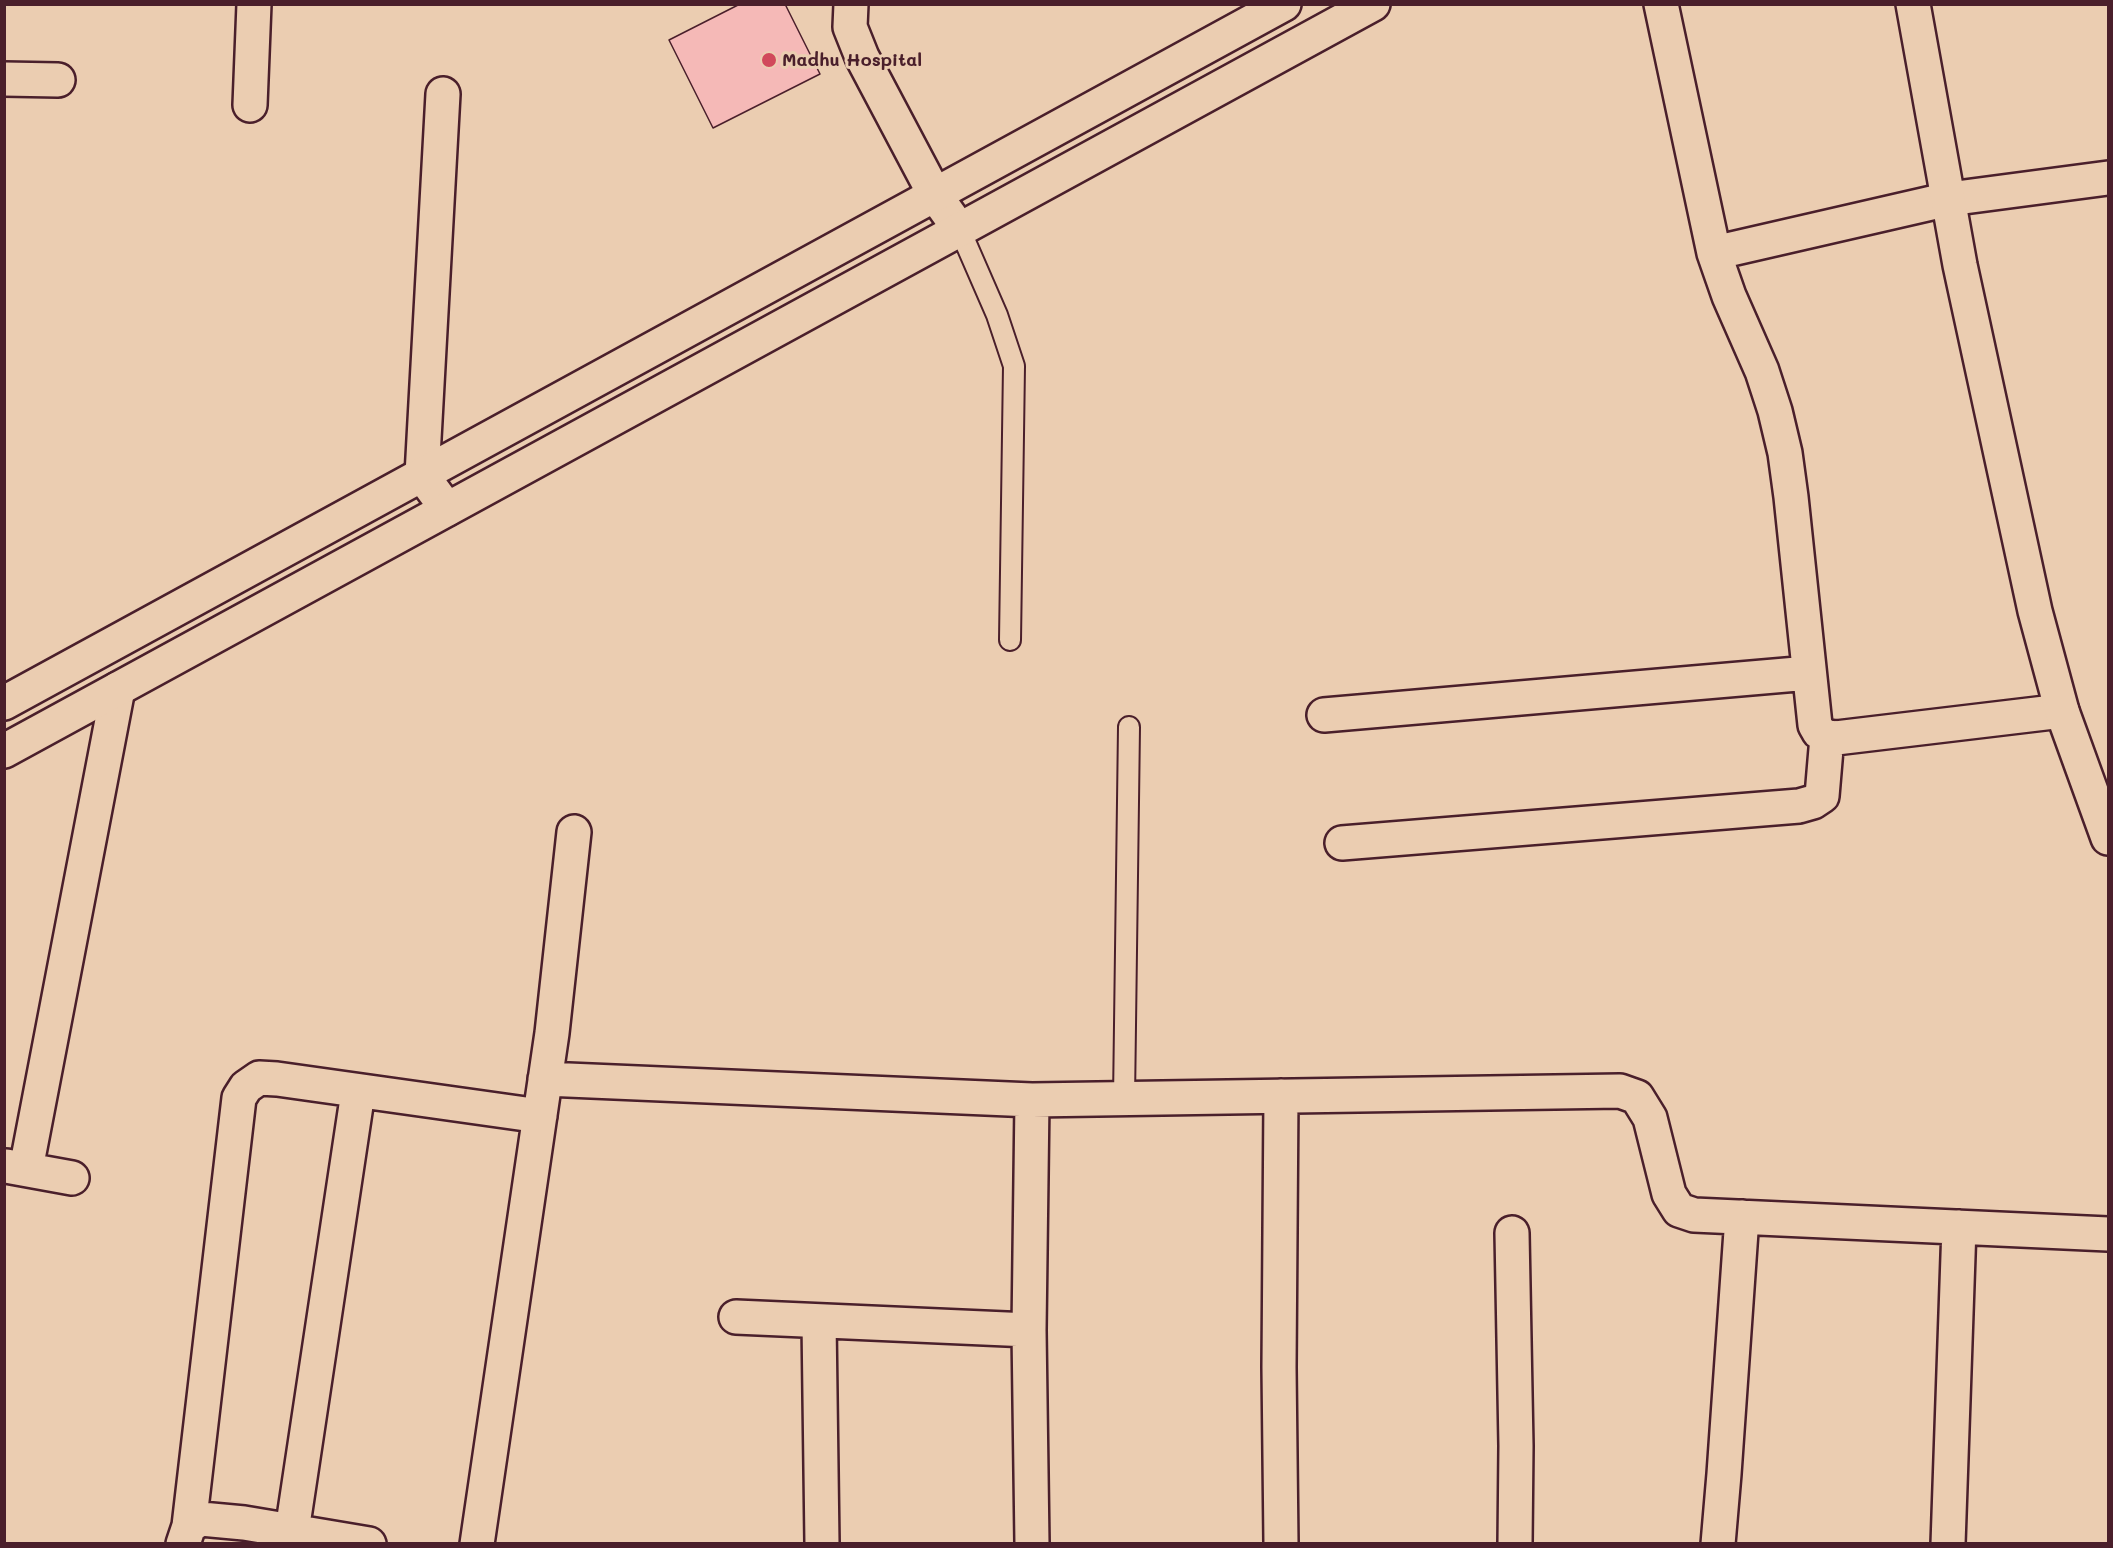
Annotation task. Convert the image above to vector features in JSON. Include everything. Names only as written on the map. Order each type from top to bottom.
[{"type":"street","points":[[250,105],[254,4]]},
{"type":"street","points":[[851,4],[850,27],[862,57],[935,195],[960,230]]},
{"type":"street","points":[[4,751],[1373,4]]},
{"type":"street","points":[[1661,4],[1714,253],[1729,296],[1762,371],[1785,453],[1815,725],[1819,732],[1827,737],[2062,711]]},
{"type":"street","points":[[1913,4],[1960,265],[2035,611],[2062,711],[2109,838]]},
{"type":"street","points":[[4,703],[1283,5],[1299,45]]},
{"type":"street","points":[[4,79],[58,80]]},
{"type":"street","points":[[443,94],[422,475],[447,509]]},
{"type":"street","points":[[1714,253],[1949,199],[2109,178]]},
{"type":"street","points":[[181,606],[202,643]]},
{"type":"street","points":[[1324,715],[1809,673]]},
{"type":"street","points":[[72,1178],[16,1167],[118,689]]},
{"type":"street","points":[[1342,843],[1800,806],[1822,796],[1827,737]]},
{"type":"street","points":[[477,1544],[540,1116],[574,832]]},
{"type":"street","points":[[186,1535],[239,1098],[246,1087],[259,1078],[540,1116]]},
{"type":"street","points":[[545,1079],[1032,1100],[1620,1091],[1637,1097],[1650,1118],[1669,1194],[1678,1210],[1694,1215],[2109,1234]]},
{"type":"street","points":[[292,1531],[358,1092]]},
{"type":"street","points":[[1281,1096],[1279,1367],[1281,1544]]},
{"type":"street","points":[[1032,1100],[1029,1330],[1032,1544]]},
{"type":"street","points":[[1718,1544],[1742,1217]]},
{"type":"street","points":[[1948,1544],[1959,1227]]},
{"type":"street","points":[[1512,1233],[1516,1446],[1515,1544]]},
{"type":"street","points":[[736,1317],[1029,1330]]},
{"type":"street","points":[[819,1321],[822,1544]]},
{"type":"street","points":[[186,1535],[201,1519],[369,1544]]},
{"type":"lane","points":[[960,230],[997,315],[1014,366],[1010,640]]},
{"type":"lane","points":[[1124,1099],[1129,727]]},
{"type":"building","points":[[740,4],[785,4],[820,74],[713,128],[669,40]]},
{"type":"place","name":"Madhu Hospital","points":[[769,60]]}]
